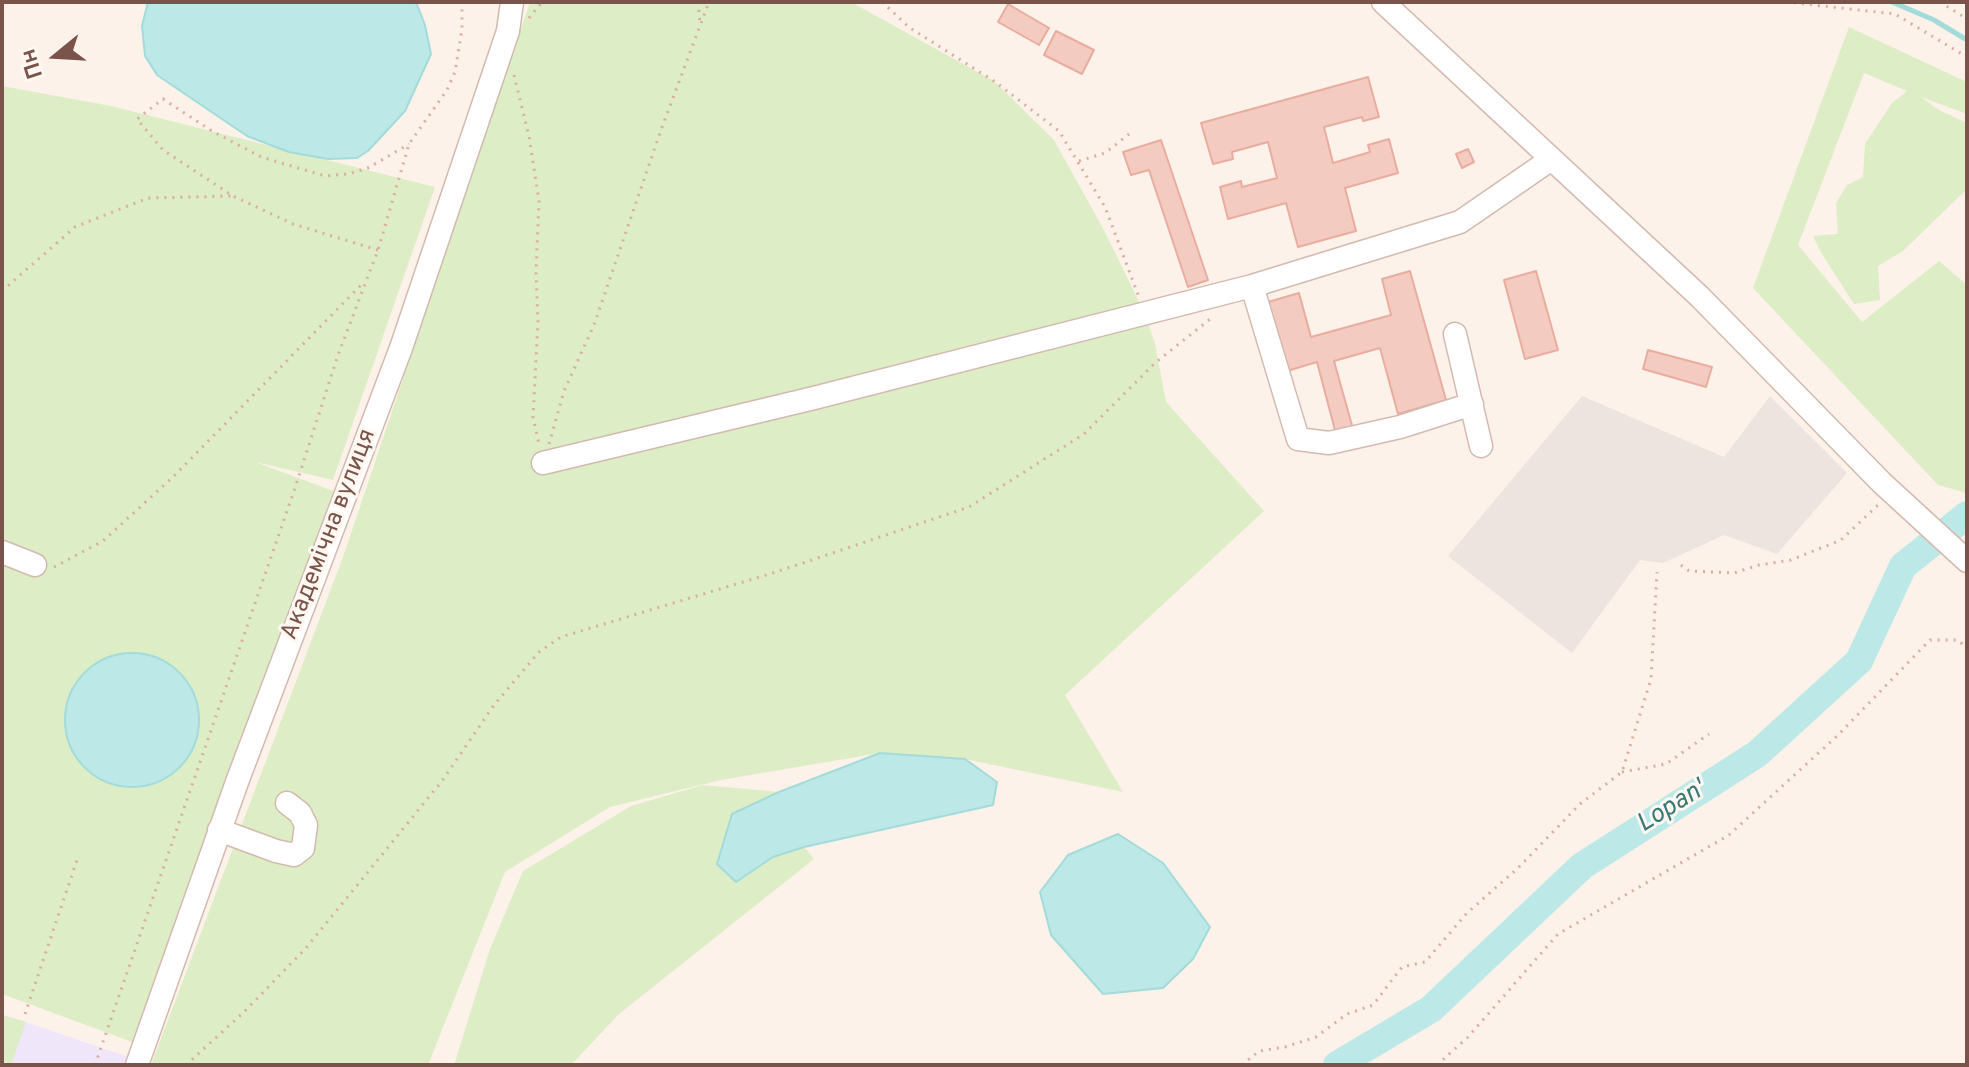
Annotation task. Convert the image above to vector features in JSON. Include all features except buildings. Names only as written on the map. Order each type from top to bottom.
[{"type":"street","name":"Академічна вулиця","points":[[137,1065],[219,830],[401,348],[508,31],[512,2]]},
{"type":"street","points":[[1383,2],[1700,297],[1898,499],[1967,561]]},
{"type":"street","points":[[543,463],[1252,286],[1460,222],[1550,160]]},
{"type":"street","points":[[1252,286],[1298,439],[1329,443],[1400,427],[1472,404]]},
{"type":"street","points":[[1455,334],[1481,446]]},
{"type":"street","points":[[2,552],[35,565]]},
{"type":"street","points":[[219,830],[294,855],[303,848],[306,825],[300,813],[287,803]]},
{"type":"path","points":[[95,1065],[378,250],[409,144],[447,90],[455,72],[462,29],[462,2]]},
{"type":"path","points":[[698,2],[701,25]]},
{"type":"path","points":[[543,463],[564,391],[594,325],[709,2]]},
{"type":"path","points":[[882,2],[910,28],[994,81],[1059,131],[1105,207],[1145,314]]},
{"type":"path","points":[[1786,2],[1895,14],[1967,57]]},
{"type":"path","points":[[1940,2],[1967,19]]},
{"type":"path","points":[[512,66],[529,136],[539,201],[533,417],[543,463]]},
{"type":"path","points":[[378,250],[293,224],[233,196],[163,150],[137,119],[163,99],[212,131],[261,157],[325,176],[368,168],[409,144]]},
{"type":"path","points":[[1079,161],[1105,153],[1129,134]]},
{"type":"path","points":[[2,291],[75,227],[148,198],[233,196]]},
{"type":"path","points":[[35,565],[51,569],[103,541],[175,475],[365,281]]},
{"type":"path","points":[[186,1065],[243,1013],[306,948],[442,781],[494,705],[539,652],[561,637],[776,572],[969,507],[1084,434],[1155,363],[1216,315]]},
{"type":"path","points":[[1681,565],[1689,571],[1734,573],[1791,560],[1841,540],[1898,499]]},
{"type":"path","points":[[1622,772],[1651,679],[1657,572]]},
{"type":"path","points":[[1437,1065],[1468,1037],[1558,934],[1729,835],[1837,736],[1930,640],[1958,640],[1967,648]]},
{"type":"path","points":[[1242,1065],[1259,1051],[1316,1037],[1347,1014],[1373,1005],[1402,967],[1425,962],[1467,913],[1517,869],[1580,804],[1622,772],[1666,764],[1709,734]]},
{"type":"path","points":[[25,1014],[77,860]]},
{"type":"shaded area","points":[[1582,396],[1724,457],[1770,396],[1847,473],[1777,554],[1724,535],[1663,563],[1640,560],[1572,653],[1448,556]]},
{"type":"shaded area","points":[[2,1014],[146,1063],[2,1065]]},
{"type":"green space","points":[[530,2],[851,2],[994,81],[1054,140],[1104,230],[1145,314],[1155,344],[1166,402],[1264,511],[1065,695],[1123,792],[965,759],[880,753],[721,780],[610,807],[505,872],[428,1065],[151,1065],[343,557]]},
{"type":"green space","points":[[1849,27],[1967,82],[1967,114],[1921,97],[1939,110],[1967,123],[1967,189],[1903,251],[1878,266],[1880,300],[1854,304],[1813,236],[1838,234],[1836,203],[1847,185],[1863,177],[1865,144],[1892,103],[1907,91],[1864,73],[1798,245],[1862,322],[1939,261],[1967,285],[1967,493],[1938,485],[1753,288]]},
{"type":"green space","points":[[2,86],[111,106],[435,187],[333,480],[255,462],[336,492],[135,1043],[2,994]]},
{"type":"green space","points":[[703,785],[779,792],[732,814],[737,882],[773,857],[804,847],[814,859],[619,1014],[571,1065],[454,1065],[490,949],[523,871],[631,806]]},
{"type":"green space","points":[[2,1015],[26,1022],[11,1065],[2,1065]]},
{"type":"water","points":[[148,2],[416,2],[431,54],[405,111],[368,151],[357,158],[328,159],[289,152],[247,136],[157,75],[145,56],[142,26]]},
{"type":"water","points":[[132,653],[158,658],[180,672],[194,694],[199,720],[194,746],[180,768],[158,782],[132,787],[106,782],[84,768],[70,746],[65,720],[70,694],[84,672],[106,658]]},
{"type":"water","points":[[880,753],[965,759],[997,782],[993,805],[804,847],[773,857],[736,882],[717,864],[732,814],[779,792]]},
{"type":"water","points":[[1118,834],[1163,863],[1210,927],[1193,959],[1163,988],[1103,994],[1051,935],[1040,892],[1068,855]]},
{"type":"waterway","points":[[1892,2],[1934,20],[1967,40]]},
{"type":"waterway","name":"Lopan'","points":[[1337,1065],[1431,1009],[1582,866],[1757,754],[1859,661],[1903,566],[1967,515]]}]
